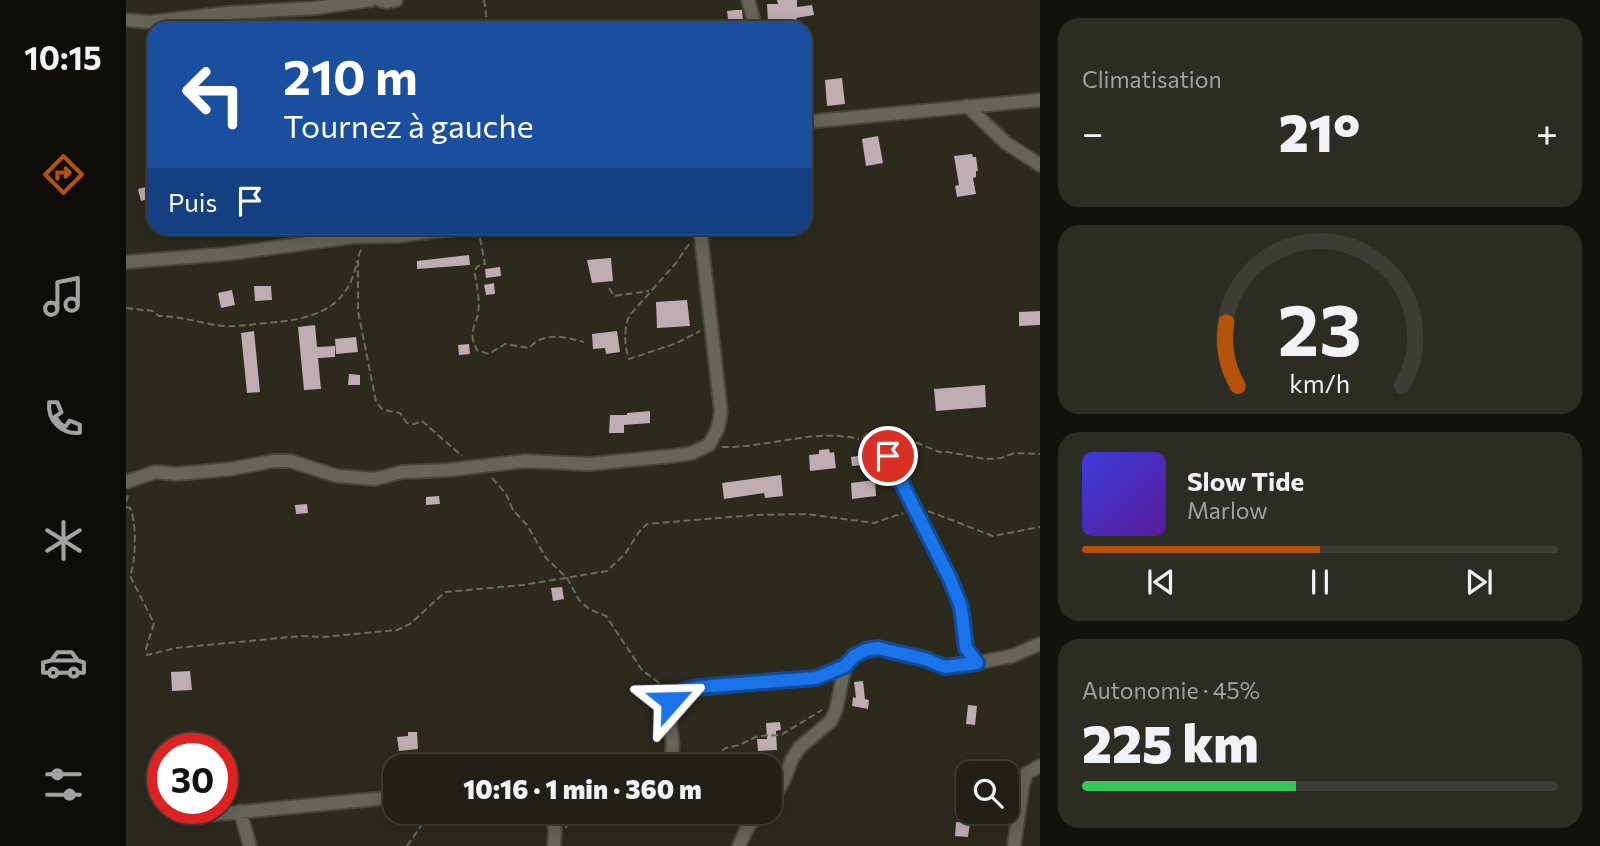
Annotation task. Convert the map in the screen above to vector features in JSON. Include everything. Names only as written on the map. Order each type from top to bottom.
[{"type":"street","points":[[166,21],[228,13],[314,8],[371,0]]},
{"type":"street","points":[[380,0],[396,0]]},
{"type":"street","points":[[748,0],[754,21]]},
{"type":"street","points":[[126,20],[147,23]]},
{"type":"street","points":[[812,121],[1040,100]]},
{"type":"street","points":[[967,106],[1006,143],[1040,165]]},
{"type":"street","points":[[126,262],[226,254],[352,237],[406,235]]},
{"type":"street","points":[[126,482],[155,472],[176,474],[231,469],[274,461],[290,461],[337,476],[375,479],[402,472],[449,470],[524,461],[589,464],[692,453],[703,449],[713,440],[721,412],[701,235]]},
{"type":"street","points":[[869,440],[888,456],[950,579],[961,607],[966,648],[977,663]]},
{"type":"street","points":[[671,754],[668,709],[676,694],[698,687],[816,678],[845,666],[854,656],[878,648],[925,659],[945,667],[1012,656],[1040,644]]},
{"type":"street","points":[[782,784],[800,747],[831,721],[845,666]]},
{"type":"street","points":[[1014,846],[1023,784],[1027,773],[1040,766]]},
{"type":"street","points":[[250,846],[240,811],[383,798]]},
{"type":"street","points":[[554,824],[554,846]]},
{"type":"street","points":[[739,846],[751,824]]},
{"type":"path","points":[[484,0],[487,21]]},
{"type":"path","points":[[479,235],[485,264],[474,271],[478,309],[477,318],[472,324],[472,340],[477,350],[489,354],[505,344],[529,348],[542,339],[561,335],[584,342]]},
{"type":"path","points":[[690,243],[629,316],[625,327],[629,359],[677,343],[711,325]]},
{"type":"path","points":[[126,308],[152,311],[159,316],[229,326],[287,322],[325,312],[337,302],[355,270],[358,257]]},
{"type":"path","points":[[609,288],[614,296],[650,291]]},
{"type":"path","points":[[126,507],[130,508],[135,519],[134,566],[130,576],[153,623],[146,649],[148,655],[176,648],[397,630],[410,624],[445,592],[523,585],[607,571],[625,554],[647,524],[754,515],[806,514],[874,523],[914,509],[923,509],[993,536],[1040,527]]},
{"type":"path","points":[[717,754],[758,736],[781,734],[838,701]]},
{"type":"path","points":[[407,846],[422,824]]},
{"type":"building","points":[[777,0],[797,0],[797,7],[812,5],[814,15],[796,18],[797,20],[768,21],[767,4],[778,4]]},
{"type":"building","points":[[742,10],[743,20],[728,19],[727,11]]},
{"type":"building","points":[[842,78],[845,104],[827,106],[825,80]]},
{"type":"building","points":[[878,136],[883,163],[866,166],[862,139]]},
{"type":"building","points":[[972,154],[976,157],[978,171],[973,178],[976,194],[957,197],[955,186],[959,185],[954,156]]},
{"type":"building","points":[[146,187],[147,200],[141,201],[138,189]]},
{"type":"building","points":[[469,255],[470,265],[417,269],[417,261]]},
{"type":"building","points":[[611,258],[613,281],[592,283],[587,260]]},
{"type":"building","points":[[500,267],[501,276],[486,278],[485,269]]},
{"type":"building","points":[[494,283],[495,294],[486,295],[484,285]]},
{"type":"building","points":[[254,286],[271,286],[272,300],[255,301]]},
{"type":"building","points":[[232,290],[235,305],[221,308],[218,293]]},
{"type":"building","points":[[687,300],[690,326],[657,328],[656,302]]},
{"type":"building","points":[[1040,311],[1040,325],[1019,326],[1019,312]]},
{"type":"building","points":[[315,325],[317,347],[335,346],[335,357],[318,358],[321,389],[304,390],[298,327]]},
{"type":"building","points":[[254,331],[260,392],[247,393],[241,333]]},
{"type":"building","points":[[617,331],[620,352],[606,354],[605,348],[593,349],[592,334]]},
{"type":"building","points":[[356,337],[358,352],[336,354],[335,339]]},
{"type":"building","points":[[469,344],[470,354],[459,355],[458,345]]},
{"type":"building","points":[[349,374],[360,375],[360,385],[348,385]]},
{"type":"building","points":[[985,385],[986,407],[936,411],[934,389]]},
{"type":"building","points":[[650,411],[650,423],[624,425],[624,433],[609,433],[610,415]]},
{"type":"building","points":[[829,449],[830,453],[834,452],[836,468],[810,471],[809,455]]},
{"type":"building","points":[[864,455],[865,465],[852,466],[851,457]]},
{"type":"building","points":[[781,475],[783,496],[765,498],[764,493],[724,499],[722,483]]},
{"type":"building","points":[[875,480],[876,496],[852,499],[851,483]]},
{"type":"building","points":[[439,496],[440,504],[426,505],[426,497]]},
{"type":"building","points":[[307,504],[308,513],[296,514],[295,505]]},
{"type":"building","points":[[562,587],[564,599],[553,601],[551,588]]},
{"type":"building","points":[[190,671],[192,690],[172,691],[171,672]]},
{"type":"building","points":[[863,681],[865,699],[869,700],[868,709],[852,706],[853,697],[856,698],[854,682]]},
{"type":"building","points":[[968,705],[977,706],[975,725],[966,724]]},
{"type":"building","points":[[780,722],[781,730],[776,731],[777,750],[758,751],[757,739],[767,739],[766,723]]},
{"type":"building","points":[[408,732],[417,732],[418,749],[399,751],[397,737],[408,736]]},
{"type":"building","points":[[956,822],[970,824],[968,837],[955,836]]},
{"type":"route","points":[[671,701],[676,694],[698,687],[816,678],[845,666],[854,656],[866,650],[878,648],[925,659],[945,667],[977,663],[966,648],[961,607],[950,579],[888,456]]}]
